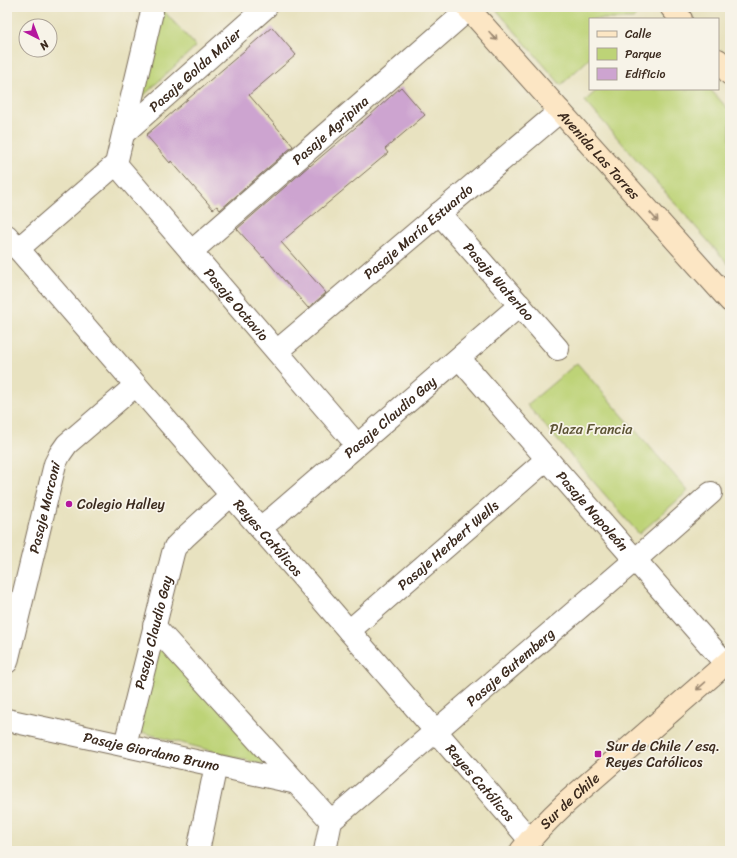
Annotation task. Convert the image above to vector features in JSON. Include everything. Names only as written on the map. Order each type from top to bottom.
[{"type":"street","points":[[671,7],[680,18]]},
{"type":"street","name":"Avenida Las Torres","points":[[468,8],[730,302]]},
{"type":"street","name":"Pasaje Agripina","points":[[191,252],[468,8]]},
{"type":"street","name":"Pasaje Golda Maier","points":[[124,133],[259,9]]},
{"type":"street","name":"Pasaje Golda Maier","points":[[116,164],[152,12]]},
{"type":"street","points":[[719,61],[730,74]]},
{"type":"street","name":"Pasaje María Estuardo","points":[[277,351],[560,111]]},
{"type":"street","points":[[12,242],[116,164]]},
{"type":"street","name":"Pasaje Octavio","points":[[116,164],[358,445]]},
{"type":"street","name":"Pasaje Waterloo","points":[[439,213],[558,349]]},
{"type":"street","name":"Reyes Católicos","points":[[12,242],[436,731],[526,845]]},
{"type":"street","name":"Pasaje Claudio Gay","points":[[260,528],[520,305]]},
{"type":"street","name":"Pasaje Napoleón","points":[[459,358],[635,560],[728,662]]},
{"type":"street","name":"Pasaje Marconi","points":[[7,662],[55,464],[67,444],[136,385]]},
{"type":"street","name":"Pasaje Herbert Wells","points":[[348,630],[546,459]]},
{"type":"street","name":"Pasaje Gutemberg","points":[[331,821],[711,493]]},
{"type":"street","name":"Pasaje Claudio Gay","points":[[125,745],[175,548],[185,536],[231,495]]},
{"type":"street","points":[[154,626],[331,821],[325,851]]},
{"type":"street","name":"Sur de Chile","points":[[526,845],[546,822],[567,802],[728,662]]},
{"type":"street","name":"Pasaje Giordano Bruno","points":[[7,720],[297,783]]},
{"type":"street","points":[[198,851],[216,765]]},
{"type":"green space","points":[[160,7],[196,46],[120,118]]},
{"type":"green space","points":[[494,7],[633,7],[639,13],[634,18],[589,18],[589,59],[561,85]]},
{"type":"green space","points":[[597,90],[711,90],[730,111],[730,266],[585,101]]},
{"type":"green space","name":"Plaza Francia","points":[[577,363],[688,491],[639,534],[527,405]]},
{"type":"green space","points":[[156,643],[276,768],[133,730]]},
{"type":"building","points":[[272,27],[296,55],[249,95],[293,146],[220,210],[217,206],[213,209],[146,135]]},
{"type":"building","points":[[401,87],[425,115],[385,149],[388,153],[281,242],[326,293],[308,308],[264,257],[263,258],[237,229]]},
{"type":"place","name":"Colegio Halley","points":[[69,504]]},
{"type":"place","name":"Sur de Chile / esq. Reyes Católicos","points":[[598,754]]}]
